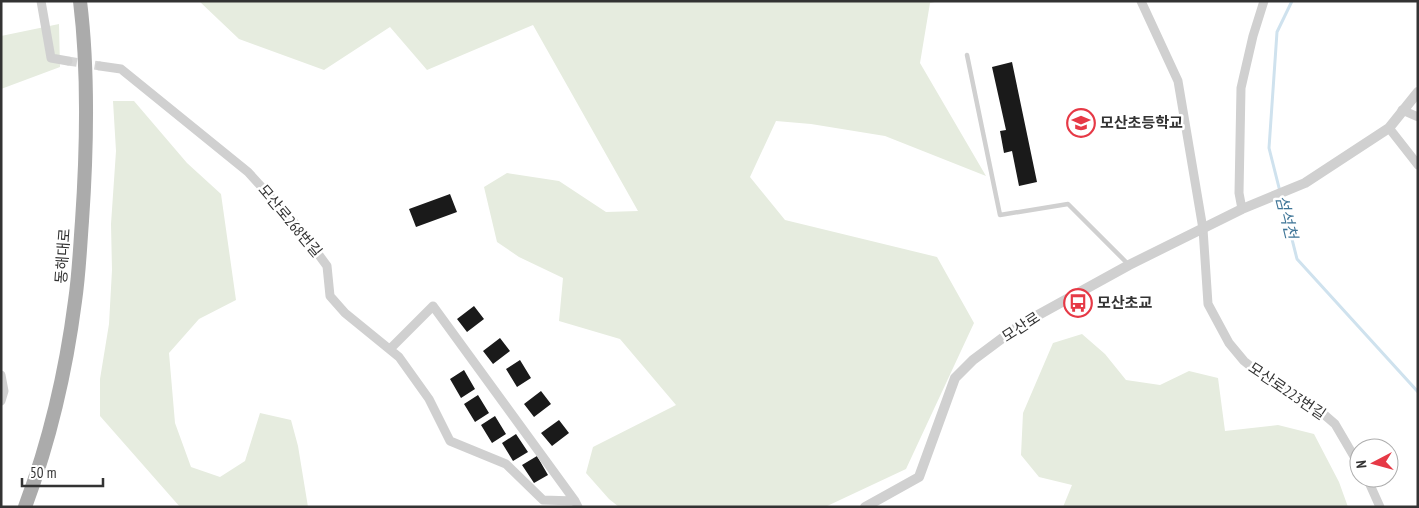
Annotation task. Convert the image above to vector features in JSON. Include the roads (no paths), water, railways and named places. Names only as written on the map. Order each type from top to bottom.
[{"type":"main road","name":"동해대로","points":[[25,507],[58,401],[76,300],[84,195],[87,111],[85,41],[80,1]]},
{"type":"street","points":[[41,1],[51,58],[68,61]]},
{"type":"street","name":"모산로223번길","points":[[1141,1],[1178,81],[1203,229],[1208,304],[1229,343],[1244,362],[1264,377],[1313,404],[1335,424],[1349,448]]},
{"type":"street","points":[[1242,209],[1239,193],[1241,88],[1253,36],[1264,1]]},
{"type":"street","name":"모산로268번길","points":[[100,66],[121,69],[248,172],[300,229],[327,266],[330,296],[345,313],[399,357],[428,399],[450,441],[506,464],[543,500],[576,504]]},
{"type":"street","points":[[1418,92],[1388,128],[1418,166]]},
{"type":"street","points":[[1402,110],[1418,116]]},
{"type":"street","name":"모산로","points":[[865,507],[919,477],[955,378],[973,360],[1020,325],[1129,265],[1242,209],[1305,183],[1388,128]]},
{"type":"street","points":[[390,349],[433,306],[576,504]]},
{"type":"street","points":[[1,375],[4,391],[1,401]]},
{"type":"street","points":[[1371,488],[1380,507]]},
{"type":"lane","points":[[967,55],[1000,215],[1068,204],[1129,265]]},
{"type":"waterway","name":"섬석천","points":[[1292,1],[1277,32],[1269,148],[1297,259],[1418,392]]},
{"type":"tunnel","points":[[68,61],[100,66]]},
{"type":"place","name":"모산초등학교","points":[[1081,123]]},
{"type":"place","name":"모산초교","points":[[1078,303]]}]
